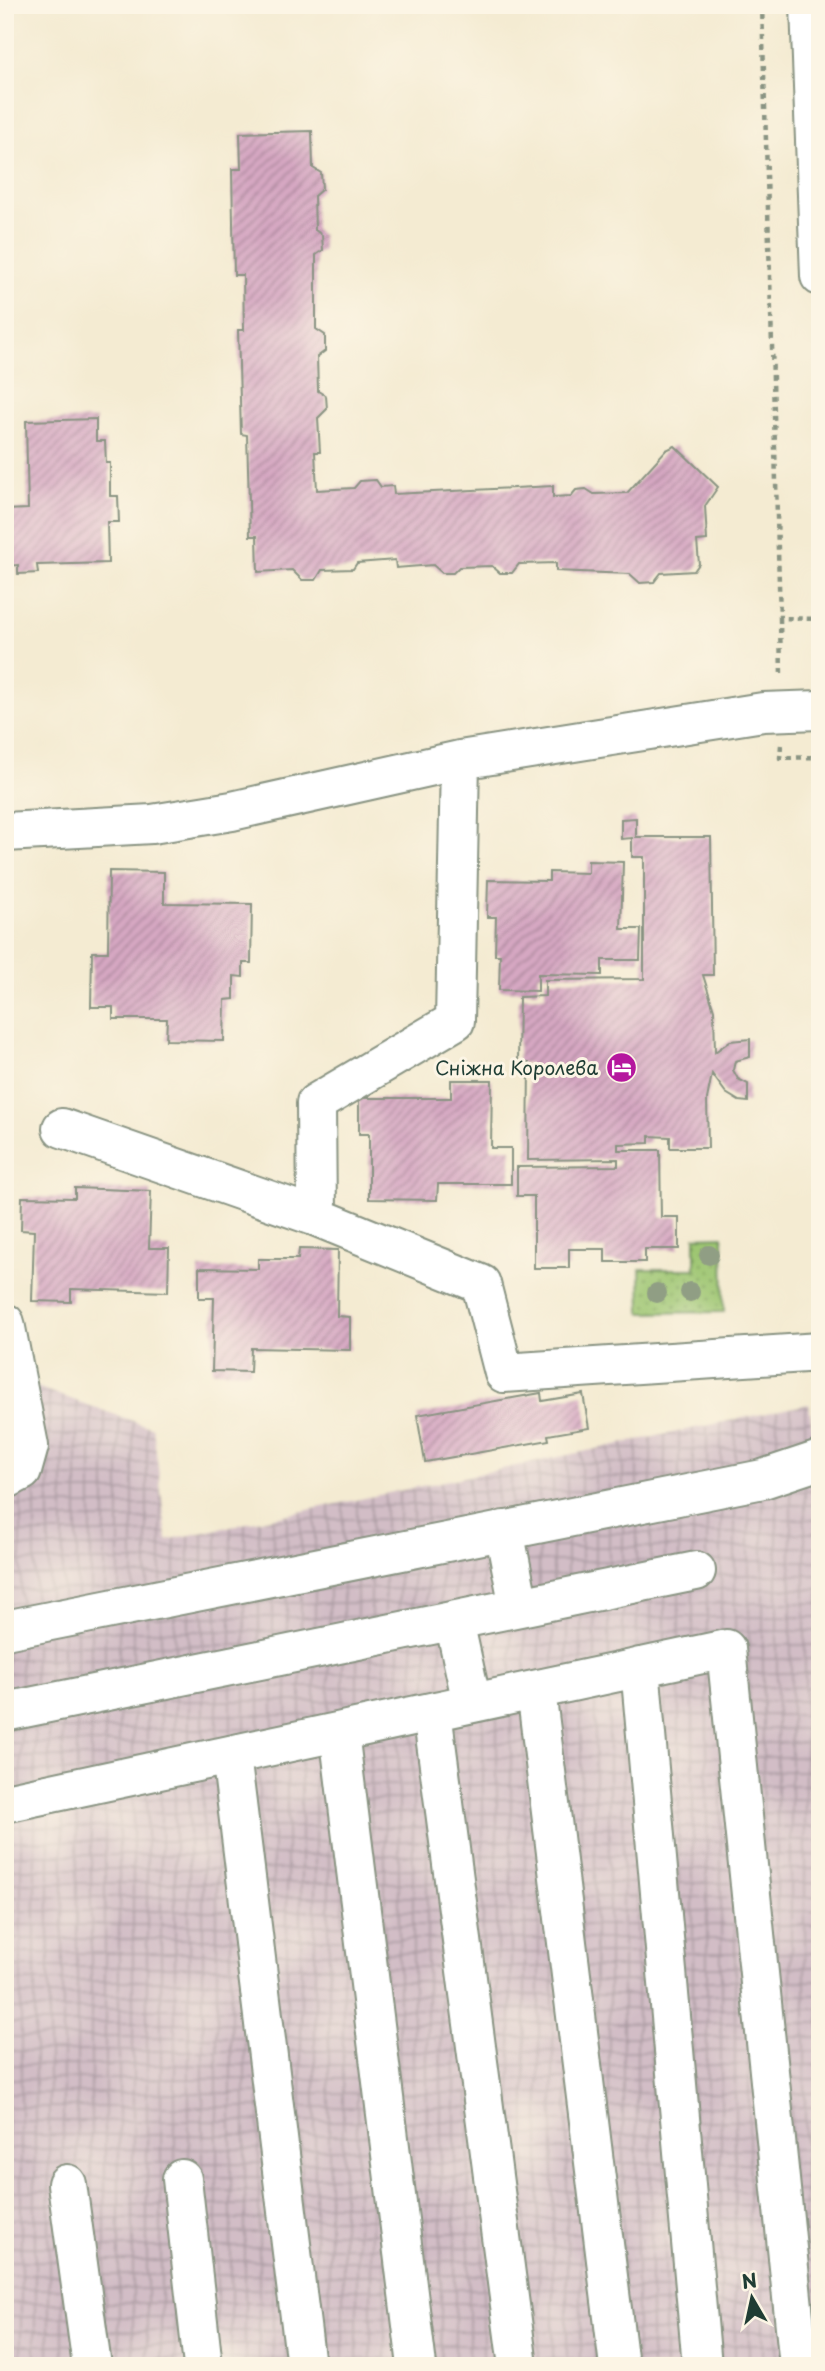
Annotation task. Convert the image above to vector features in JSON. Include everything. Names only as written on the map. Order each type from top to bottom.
[{"type":"street","points":[[810,5],[820,276]]},
{"type":"street","points":[[5,832],[152,824],[232,811],[460,760],[763,712],[820,710]]},
{"type":"street","points":[[317,1217],[316,1103],[455,1021],[460,760]]},
{"type":"street","points":[[62,1128],[317,1217],[481,1284],[504,1373],[820,1352]]},
{"type":"street","points":[[5,1323],[29,1446],[22,1471],[5,1480]]},
{"type":"street","points":[[5,1630],[763,1479],[820,1460]]},
{"type":"street","points":[[505,1530],[519,1607]]},
{"type":"street","points":[[5,1712],[696,1571]]},
{"type":"street","points":[[454,1621],[472,1703]]},
{"type":"street","points":[[5,1803],[726,1649],[799,2366]]},
{"type":"street","points":[[640,1667],[702,2366]]},
{"type":"street","points":[[537,1689],[619,2366]]},
{"type":"street","points":[[432,1712],[518,2366]]},
{"type":"street","points":[[339,1732],[417,2366]]},
{"type":"street","points":[[231,1755],[306,2366]]},
{"type":"street","points":[[182,2179],[203,2366]]},
{"type":"street","points":[[67,2184],[92,2366]]},
{"type":"path","points":[[762,5],[780,618],[820,620]]},
{"type":"shaded area","points":[[5,1376],[153,1428],[167,1540],[809,1404],[820,1487],[820,2366],[5,2366]]},
{"type":"green space","points":[[723,1236],[724,1312],[641,1313],[640,1269],[695,1269],[695,1237]]},
{"type":"building","points":[[312,131],[313,168],[321,173],[322,189],[314,196],[315,230],[322,235],[323,250],[316,255],[316,329],[325,335],[325,351],[317,357],[318,391],[326,396],[327,409],[318,418],[320,452],[315,452],[317,490],[354,488],[360,481],[376,480],[381,487],[393,486],[394,494],[553,486],[553,497],[571,496],[576,490],[586,489],[594,494],[627,493],[666,450],[675,446],[718,487],[705,506],[707,540],[697,541],[699,564],[694,571],[661,573],[654,582],[640,583],[630,574],[556,571],[556,563],[519,564],[512,573],[500,573],[492,566],[459,567],[453,573],[442,573],[433,565],[396,568],[395,560],[357,563],[353,569],[322,570],[316,580],[302,580],[292,570],[258,572],[257,536],[250,536],[247,435],[241,434],[238,330],[244,330],[243,275],[234,275],[232,169],[241,169],[240,133]]},
{"type":"building","points":[[96,419],[96,441],[105,441],[106,463],[110,463],[110,496],[118,496],[119,522],[107,522],[108,563],[37,565],[38,573],[18,574],[18,565],[5,566],[5,510],[28,509],[26,421]]},
{"type":"building","points":[[636,818],[636,837],[711,837],[713,975],[703,975],[714,1010],[715,1052],[730,1041],[750,1039],[750,1057],[735,1061],[733,1070],[738,1079],[748,1084],[748,1102],[739,1101],[726,1093],[712,1074],[707,1099],[708,1148],[670,1148],[670,1137],[649,1136],[649,1143],[618,1144],[618,1150],[660,1150],[661,1217],[679,1217],[679,1249],[645,1249],[645,1262],[605,1262],[605,1249],[569,1249],[569,1268],[534,1268],[534,1196],[517,1196],[517,1167],[618,1166],[618,1159],[528,1160],[529,1063],[518,1063],[519,997],[545,996],[545,980],[644,979],[644,857],[632,857],[632,838],[621,839],[621,819]]},
{"type":"building","points":[[588,861],[623,862],[621,929],[641,929],[640,960],[602,960],[602,975],[538,974],[538,991],[499,990],[500,955],[495,955],[496,917],[487,917],[488,880],[549,881],[549,872],[588,873]]},
{"type":"building","points":[[109,871],[164,872],[164,903],[252,904],[251,963],[243,963],[243,977],[234,976],[234,999],[225,1000],[224,1041],[166,1040],[167,1019],[113,1019],[113,1007],[91,1007],[92,952],[108,952]]},
{"type":"building","points":[[451,1080],[492,1080],[491,1148],[511,1148],[511,1184],[438,1184],[437,1200],[369,1199],[369,1134],[359,1134],[359,1098],[451,1098]]},
{"type":"building","points":[[75,1188],[151,1191],[149,1248],[169,1248],[168,1292],[71,1289],[71,1302],[32,1301],[34,1231],[21,1230],[22,1197],[75,1198]]},
{"type":"building","points":[[299,1249],[338,1250],[337,1316],[350,1317],[350,1350],[251,1348],[250,1372],[212,1371],[214,1298],[199,1298],[199,1268],[258,1269],[258,1259],[298,1259]]},
{"type":"building","points":[[541,1393],[542,1401],[583,1394],[589,1428],[548,1435],[549,1440],[425,1462],[417,1415]]},
{"type":"place","name":"Сніжна Королева","points":[[621,1068]]}]
